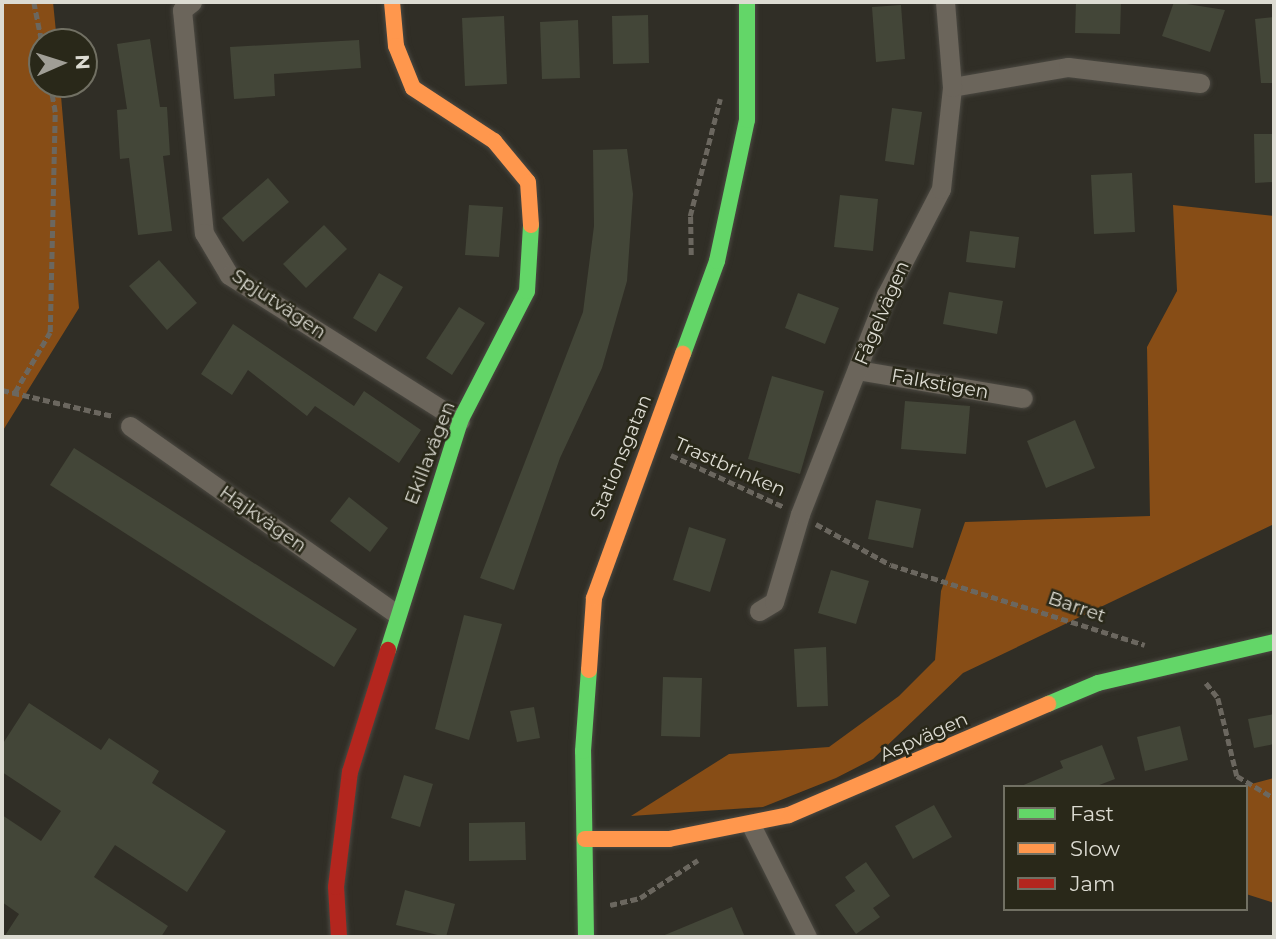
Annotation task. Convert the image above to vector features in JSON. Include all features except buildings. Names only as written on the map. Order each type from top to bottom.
[{"type":"street","name":"Spjutvägen","points":[[192,2],[182,10],[204,233],[229,275],[460,421]]},
{"type":"street","name":"Ekillavägen","points":[[339,937],[336,887],[350,772],[395,612],[460,421],[527,291],[532,239],[528,182],[494,141],[413,88],[396,46],[392,2]]},
{"type":"street","name":"Stationsgatan","points":[[586,937],[587,639],[616,523],[704,302],[731,203],[750,90],[747,2]]},
{"type":"street","name":"Fågelvägen","points":[[759,611],[774,602],[800,514],[857,370],[941,189],[953,87],[945,2]]},
{"type":"street","points":[[953,87],[1068,67],[1200,83]]},
{"type":"street","name":"Falkstigen","points":[[857,370],[1023,398]]},
{"type":"street","name":"Hajkvägen","points":[[130,426],[395,612]]},
{"type":"street","name":"Aspvägen","points":[[585,839],[669,839],[751,825],[820,804],[1098,683],[1274,642]]},
{"type":"street","points":[[751,825],[807,937]]},
{"type":"path","points":[[34,2],[39,28]]},
{"type":"path","points":[[15,392],[50,332],[55,112],[52,98]]},
{"type":"path","points":[[2,390],[101,412],[130,426]]},
{"type":"path","name":"Trastbrinken","points":[[647,446],[800,514]]},
{"type":"path","name":"Barret","points":[[800,514],[891,565],[1154,648]]},
{"type":"path","points":[[1188,660],[1218,698],[1237,776],[1274,798]]},
{"type":"path","points":[[585,911],[640,898],[707,854]]},
{"type":"shaded area","points":[[2,2],[53,2],[56,28],[28,28],[28,98],[61,98],[79,308],[2,432]]},
{"type":"shaded area","points":[[1173,205],[1274,216],[1274,524],[963,673],[873,759],[836,778],[763,807],[631,816],[729,754],[829,747],[899,696],[935,660],[941,591],[965,522],[1150,516],[1147,347],[1177,291]]},
{"type":"shaded area","points":[[1274,778],[1274,903],[1248,895],[1248,785]]},
{"type":"traffic: fast","points":[[683,354],[717,261],[747,120],[747,2]]},
{"type":"traffic: fast","points":[[388,650],[460,421],[527,291],[531,225]]},
{"type":"traffic: fast","points":[[1048,704],[1098,683],[1274,642]]},
{"type":"traffic: fast","points":[[586,937],[583,751],[589,670]]},
{"type":"traffic: slow","points":[[392,2],[396,46],[413,88],[494,141],[528,182],[531,225]]},
{"type":"traffic: slow","points":[[589,670],[594,598],[683,354]]},
{"type":"traffic: slow","points":[[585,839],[669,839],[789,815],[1048,704]]},
{"type":"traffic: jam","points":[[339,937],[336,887],[350,772],[388,650]]}]
